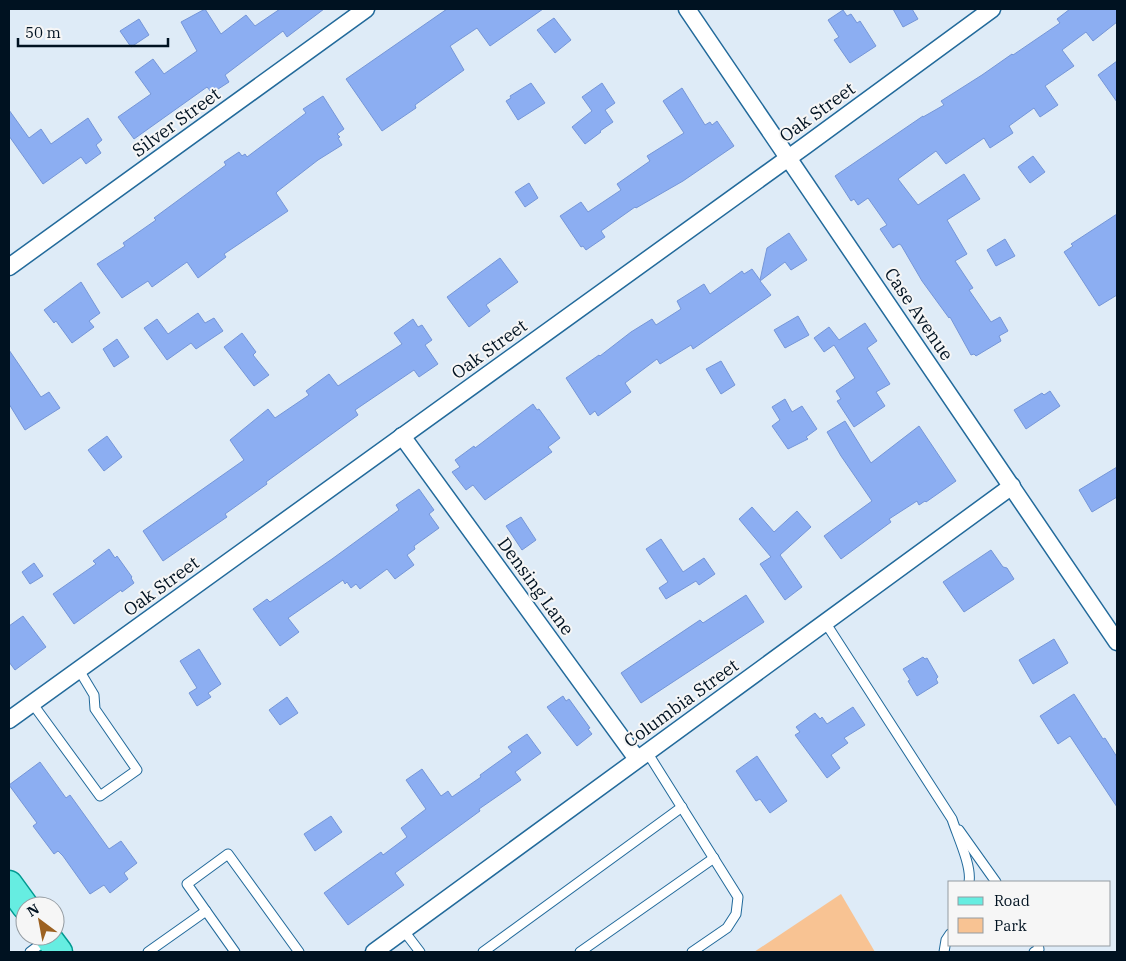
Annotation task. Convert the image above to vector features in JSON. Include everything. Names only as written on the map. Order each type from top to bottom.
[{"type":"main road","points":[[9,884],[18,896]]},
{"type":"street","name":"Silver Street","points":[[9,267],[366,9]]},
{"type":"street","name":"Case Avenue","points":[[687,9],[1117,642]]},
{"type":"street","name":"Oak Street","points":[[11,714],[32,703],[79,670],[992,9]]},
{"type":"street","name":"Densing Lane","points":[[402,436],[642,756]]},
{"type":"street","name":"Columbia Street","points":[[374,952],[1012,486]]},
{"type":"lane","points":[[826,622],[952,820],[995,881]]},
{"type":"lane","points":[[32,703],[100,796],[137,770],[95,709],[94,695],[79,670]]},
{"type":"lane","points":[[642,756],[682,807],[738,897],[736,914],[727,928],[692,952]]},
{"type":"lane","points":[[482,952],[682,807]]},
{"type":"lane","points":[[952,820],[965,856],[970,878],[968,881]]},
{"type":"lane","points":[[235,952],[187,884],[228,854],[299,952]]},
{"type":"lane","points":[[580,952],[714,858]]},
{"type":"lane","points":[[148,952],[206,911]]},
{"type":"lane","points":[[404,930],[420,952]]},
{"type":"lane","points":[[944,952],[948,937]]},
{"type":"green space","points":[[841,894],[875,952],[754,952]]},
{"type":"building","points":[[205,9],[221,34],[246,15],[255,26],[280,9],[324,9],[287,37],[283,31],[225,75],[229,82],[212,93],[207,87],[134,139],[118,117],[151,94],[135,72],[153,59],[164,74],[197,51],[181,22]]},
{"type":"building","points":[[447,9],[543,9],[490,46],[477,28],[450,46],[464,70],[415,105],[416,108],[382,131],[346,79]]},
{"type":"building","points":[[893,9],[912,9],[918,19],[903,27]]},
{"type":"building","points":[[1070,9],[1117,9],[1117,22],[1093,41],[1086,32],[1062,50],[1074,66],[1045,86],[1058,105],[1040,117],[1034,108],[1009,126],[1013,133],[990,148],[984,138],[946,164],[936,151],[898,179],[918,205],[964,174],[980,199],[947,220],[967,254],[955,261],[973,288],[969,290],[991,322],[1000,317],[1008,331],[999,336],[1001,341],[976,356],[974,354],[971,355],[950,317],[922,281],[901,245],[899,244],[893,248],[880,229],[887,225],[868,198],[858,205],[854,199],[851,201],[835,176],[923,116],[944,105],[941,101],[1060,23],[1057,19]]},
{"type":"building","points":[[843,10],[847,16],[851,14],[857,23],[860,21],[876,46],[850,63],[834,40],[839,37],[828,20]]},
{"type":"building","points":[[554,18],[571,40],[555,53],[537,30]]},
{"type":"building","points":[[139,19],[149,35],[131,47],[120,31]]},
{"type":"building","points":[[1117,61],[1117,102],[1098,75]]},
{"type":"building","points":[[531,83],[545,103],[518,120],[506,101],[511,98],[510,96]]},
{"type":"building","points":[[602,83],[615,103],[605,110],[613,122],[585,144],[572,127],[592,111],[582,97]]},
{"type":"building","points":[[682,88],[705,125],[710,122],[712,125],[717,121],[734,146],[683,181],[635,207],[601,231],[605,237],[586,250],[583,246],[581,247],[560,216],[581,202],[588,212],[621,190],[617,184],[650,161],[647,156],[684,133],[663,101]]},
{"type":"building","points":[[323,96],[344,129],[337,134],[342,145],[318,160],[276,193],[288,211],[224,254],[226,257],[198,278],[187,262],[152,287],[148,281],[122,298],[97,264],[125,246],[123,243],[156,220],[154,218],[226,165],[224,162],[239,152],[242,156],[245,154],[247,157],[306,113],[303,109]]},
{"type":"building","points":[[9,110],[29,138],[41,129],[51,144],[88,118],[102,140],[96,145],[101,153],[86,164],[81,157],[43,184],[9,136]]},
{"type":"building","points":[[1033,156],[1045,172],[1030,183],[1018,167]]},
{"type":"building","points":[[529,183],[538,198],[525,207],[515,192]]},
{"type":"building","points":[[1117,214],[1117,295],[1099,306],[1064,252],[1073,246],[1071,244]]},
{"type":"building","points":[[789,233],[807,260],[791,270],[785,262],[760,281],[771,295],[693,349],[691,345],[660,364],[657,359],[625,383],[631,392],[598,416],[595,411],[590,415],[566,378],[652,319],[656,325],[681,309],[677,301],[704,284],[710,294],[742,271],[744,274],[752,269],[760,280],[767,248]]},
{"type":"building","points":[[1005,239],[1015,256],[996,266],[987,250]]},
{"type":"building","points":[[500,258],[518,282],[486,305],[490,311],[469,327],[447,297]]},
{"type":"building","points":[[81,282],[100,313],[89,321],[94,327],[72,343],[56,321],[54,323],[44,310]]},
{"type":"building","points":[[198,313],[205,323],[214,318],[223,331],[196,349],[191,343],[167,360],[144,328],[157,319],[168,334]]},
{"type":"building","points":[[798,316],[809,335],[785,348],[774,330]]},
{"type":"building","points":[[413,319],[418,327],[422,325],[432,340],[425,345],[438,364],[419,377],[414,370],[355,410],[358,415],[266,482],[267,484],[225,514],[227,517],[163,561],[143,531],[244,460],[230,440],[268,409],[275,418],[309,395],[306,391],[329,374],[338,386],[402,344],[394,333]]},
{"type":"building","points":[[865,323],[877,341],[867,348],[890,384],[876,392],[885,406],[854,427],[837,401],[841,399],[836,391],[855,378],[834,345],[824,352],[814,338],[829,327],[839,340]]},
{"type":"building","points":[[242,333],[256,352],[253,355],[269,375],[254,386],[224,347]]},
{"type":"building","points":[[117,339],[129,357],[114,367],[103,349]]},
{"type":"building","points":[[9,350],[41,397],[49,392],[60,408],[25,430],[9,404]]},
{"type":"building","points":[[721,361],[735,385],[721,394],[706,369]]},
{"type":"building","points":[[1050,391],[1060,406],[1026,429],[1014,410],[1042,393],[1044,395]]},
{"type":"building","points":[[785,399],[792,412],[802,406],[817,429],[806,437],[808,439],[788,449],[772,426],[780,420],[772,407]]},
{"type":"building","points":[[533,404],[537,410],[539,409],[560,438],[548,447],[552,452],[485,500],[473,485],[466,490],[452,472],[460,467],[455,460],[474,446],[475,448]]},
{"type":"building","points":[[845,421],[871,463],[919,426],[956,481],[926,502],[919,505],[917,501],[889,519],[891,522],[841,559],[824,536],[872,501],[827,432]]},
{"type":"building","points":[[107,436],[122,457],[104,471],[88,450]]},
{"type":"building","points":[[1117,467],[1117,497],[1092,512],[1079,490]]},
{"type":"building","points":[[419,489],[434,510],[429,514],[439,528],[414,546],[415,549],[407,555],[414,565],[395,579],[387,569],[360,589],[356,584],[351,588],[343,580],[288,618],[299,632],[280,646],[253,609],[267,599],[270,602],[332,559],[399,510],[396,505]]},
{"type":"building","points":[[752,507],[774,532],[797,511],[811,527],[780,555],[802,587],[785,600],[760,564],[771,557],[739,519]]},
{"type":"building","points":[[521,517],[536,540],[522,550],[506,526]]},
{"type":"building","points":[[661,539],[683,572],[704,558],[715,574],[699,585],[696,581],[666,599],[659,588],[668,582],[646,549]]},
{"type":"building","points":[[109,549],[115,558],[117,556],[132,577],[134,583],[122,592],[121,590],[74,624],[53,594],[96,564],[93,561]]},
{"type":"building","points":[[991,550],[1014,579],[964,612],[943,582]]},
{"type":"building","points":[[34,563],[43,576],[30,584],[22,572]]},
{"type":"building","points":[[746,595],[764,622],[641,703],[621,673],[700,620],[703,623]]},
{"type":"building","points":[[23,616],[46,647],[15,670],[9,662],[9,626]]},
{"type":"building","points":[[1054,639],[1068,663],[1033,684],[1019,660]]},
{"type":"building","points":[[199,649],[221,684],[208,693],[211,697],[197,706],[189,693],[197,688],[180,661]]},
{"type":"building","points":[[923,657],[927,658],[938,677],[936,679],[938,683],[917,696],[903,669]]},
{"type":"building","points":[[1074,694],[1117,757],[1117,807],[1070,736],[1058,744],[1040,716]]},
{"type":"building","points":[[563,696],[566,701],[569,699],[590,728],[588,729],[592,734],[577,746],[547,707]]},
{"type":"building","points":[[287,697],[298,713],[280,725],[269,710]]},
{"type":"building","points":[[853,707],[865,725],[844,738],[848,743],[831,755],[840,768],[827,778],[795,735],[800,732],[796,727],[815,713],[820,719],[822,717],[827,724]]},
{"type":"building","points":[[527,734],[541,753],[515,772],[521,780],[479,809],[480,811],[395,873],[404,885],[348,925],[324,893],[381,852],[383,855],[407,837],[401,828],[426,809],[406,780],[422,769],[441,796],[448,791],[452,797],[512,752],[508,747]]},
{"type":"building","points":[[757,756],[787,801],[770,813],[760,799],[756,801],[736,771]]},
{"type":"building","points":[[40,762],[66,798],[70,795],[109,849],[121,841],[137,863],[124,873],[128,879],[110,893],[104,885],[90,894],[63,856],[58,851],[54,854],[33,826],[37,823],[9,785]]},
{"type":"building","points":[[331,816],[342,832],[315,851],[304,834]]}]
